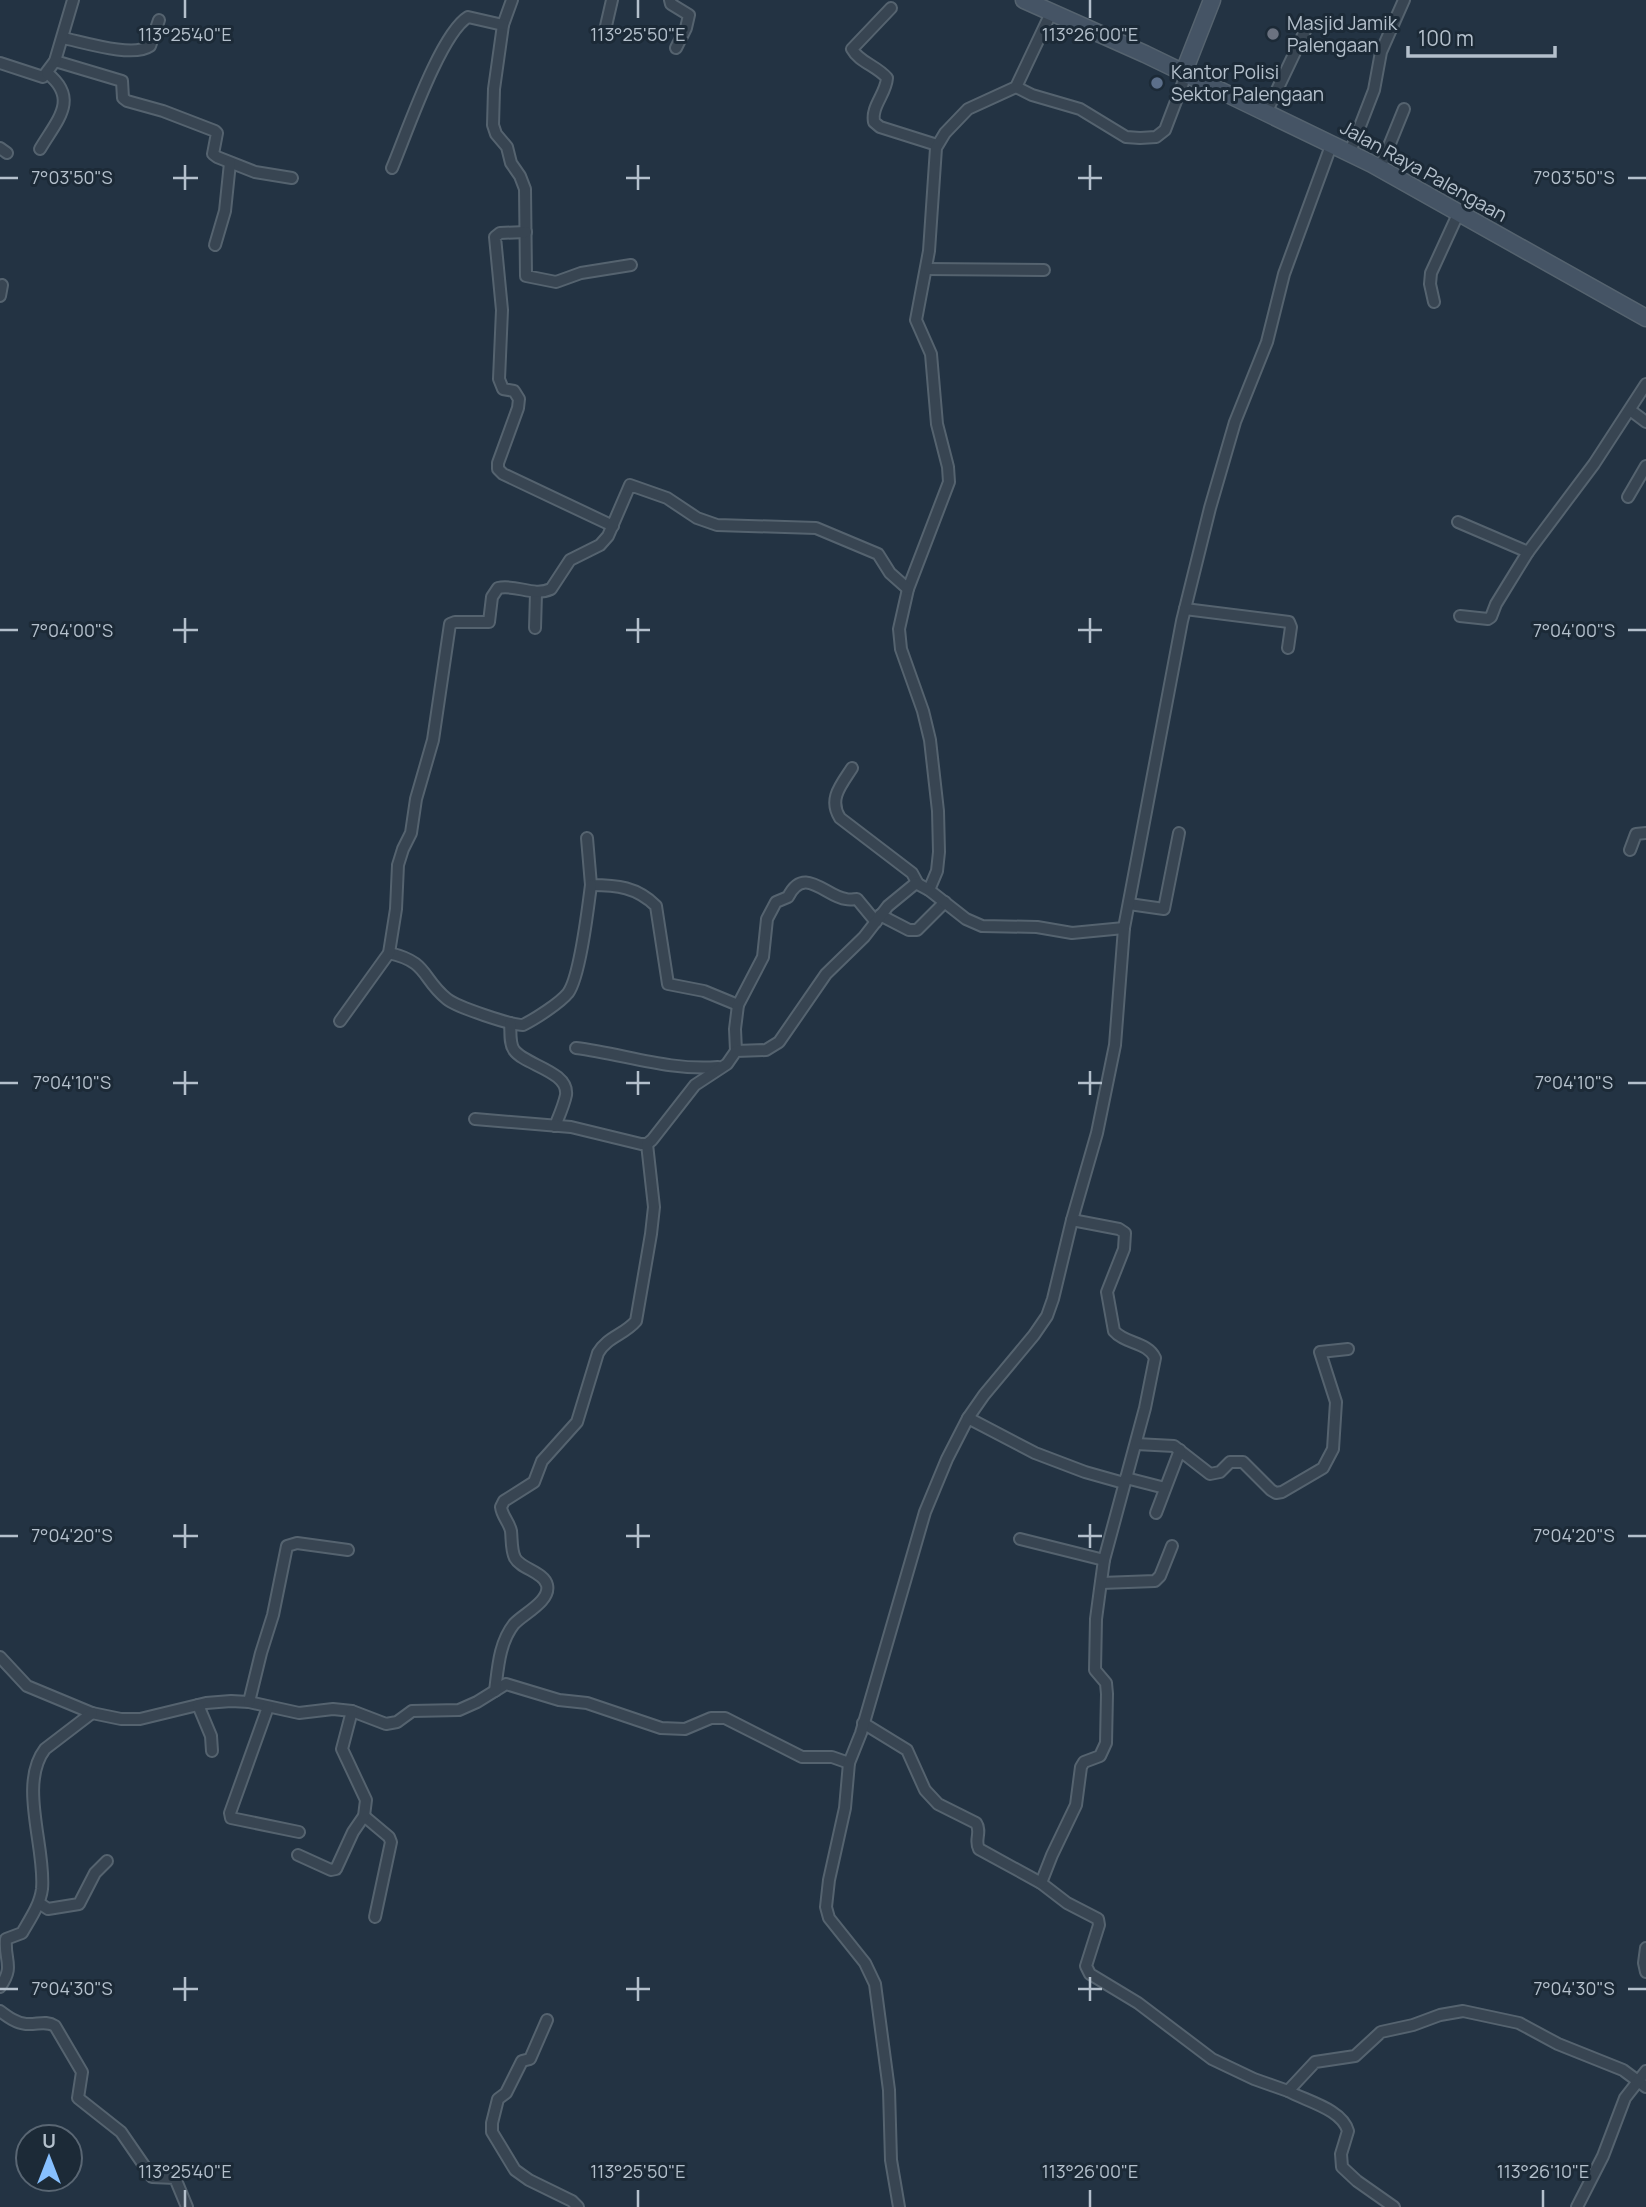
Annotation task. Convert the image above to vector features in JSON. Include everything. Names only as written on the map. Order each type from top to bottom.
[{"type":"street","points":[[0,63],[42,77],[47,73],[55,61],[73,0]]},
{"type":"street","points":[[512,0],[503,26],[494,89],[493,125],[524,183],[528,278],[556,282],[581,273],[631,265]]},
{"type":"street","points":[[606,26],[612,0]]},
{"type":"street","points":[[670,0],[671,4],[689,15],[676,48]]},
{"type":"street","name":"Jalan Raya Palengaan","points":[[1024,0],[1132,48],[1350,152],[1646,318]]},
{"type":"street","points":[[1016,88],[1080,109],[1126,137],[1156,137],[1165,130],[1212,0]]},
{"type":"street","points":[[1350,152],[1374,90],[1381,52],[1404,0]]},
{"type":"street","points":[[891,8],[852,49],[857,56],[887,78],[873,113],[874,122],[880,127],[937,145]]},
{"type":"street","points":[[929,890],[939,862],[938,811],[929,732],[899,639],[902,610],[908,589],[947,489],[949,475],[937,424],[931,354],[916,320],[929,251],[937,145],[968,109],[1016,88],[1051,13]]},
{"type":"street","points":[[392,168],[431,75],[457,27],[468,17],[503,26]]},
{"type":"street","points":[[62,38],[144,50],[150,46],[159,20]]},
{"type":"street","points":[[1266,113],[1306,29]]},
{"type":"street","points":[[55,61],[122,81],[123,97],[127,101],[163,111],[215,131],[217,133],[213,154],[230,163],[255,172],[292,178]]},
{"type":"street","points":[[40,149],[65,100],[64,91],[58,82],[47,73]]},
{"type":"street","points":[[1385,170],[1404,109]]},
{"type":"street","points":[[899,2207],[891,2160],[889,2097],[874,1983],[865,1963],[833,1924],[826,1907],[846,1801],[849,1763],[925,1512],[947,1459],[968,1418],[1047,1316],[1055,1294],[1072,1220],[1097,1133],[1115,1045],[1124,928],[1163,712],[1185,609],[1233,429],[1267,342],[1284,274],[1332,144]]},
{"type":"street","points":[[215,245],[225,211],[230,163]]},
{"type":"street","points":[[1434,302],[1430,284],[1431,273],[1459,212]]},
{"type":"street","points":[[526,232],[500,233],[495,237],[502,310],[500,385],[506,391],[514,391],[519,399],[498,468],[503,474],[614,526]]},
{"type":"street","points":[[926,269],[1044,270]]},
{"type":"street","points":[[1460,616],[1491,617],[1528,552],[1594,464],[1646,384]]},
{"type":"street","points":[[1630,410],[1646,422]]},
{"type":"street","points":[[1628,497],[1646,466]]},
{"type":"street","points":[[340,1021],[389,953],[396,909],[398,865],[411,833],[416,799],[433,740],[450,624],[489,622],[492,597],[498,588],[520,588],[536,593],[551,589],[566,564],[600,545],[614,526],[628,488],[632,484],[667,498],[697,518],[717,525],[816,528],[878,554],[890,573],[908,589]]},
{"type":"street","points":[[1458,522],[1528,552]]},
{"type":"street","points":[[535,628],[536,593]]},
{"type":"street","points":[[1185,609],[1289,622],[1291,627],[1287,648]]},
{"type":"street","points":[[852,768],[834,798],[834,809],[840,818],[912,873],[918,884],[966,919],[982,926],[1037,928],[1072,933],[1124,928]]},
{"type":"street","points":[[1129,904],[1164,909],[1179,833]]},
{"type":"street","points":[[1630,850],[1636,834],[1646,833]]},
{"type":"street","points":[[389,953],[414,962],[442,995],[453,1003],[510,1023],[527,1023],[569,990],[582,946],[592,885],[587,838]]},
{"type":"street","points":[[647,1144],[663,1128],[695,1085],[731,1060],[736,1051],[738,1004],[763,957],[769,912],[776,902],[788,897],[797,885],[813,883],[844,899],[858,899],[878,919],[909,930],[917,930],[945,902]]},
{"type":"street","points":[[736,1051],[766,1050],[779,1042],[826,974],[911,886],[918,884]]},
{"type":"street","points":[[592,885],[628,888],[656,906],[668,984],[704,990],[738,1004]]},
{"type":"street","points":[[510,1023],[514,1050],[549,1071],[565,1089],[566,1095],[555,1126]]},
{"type":"street","points":[[576,1048],[679,1068],[723,1066]]},
{"type":"street","points":[[475,1119],[555,1126],[647,1144]]},
{"type":"street","points":[[495,1690],[506,1636],[514,1625],[540,1602],[548,1586],[545,1580],[517,1562],[513,1556],[510,1527],[501,1507],[504,1501],[534,1482],[542,1461],[577,1422],[603,1343],[629,1329],[636,1321],[654,1207],[647,1144]]},
{"type":"street","points":[[1041,1883],[1076,1805],[1081,1767],[1084,1762],[1100,1756],[1107,1743],[1107,1687],[1095,1670],[1096,1619],[1104,1559],[1136,1444],[1155,1358],[1154,1352],[1118,1336],[1114,1331],[1107,1292],[1124,1250],[1125,1233],[1119,1229],[1072,1220]]},
{"type":"street","points":[[1136,1444],[1169,1445],[1180,1450],[1210,1474],[1220,1472],[1230,1462],[1243,1462],[1259,1480],[1276,1493],[1282,1492],[1319,1470],[1331,1455],[1337,1418],[1335,1395],[1320,1352],[1348,1349]]},
{"type":"street","points":[[968,1418],[1035,1453],[1085,1472],[1165,1488]]},
{"type":"street","points":[[1156,1513],[1180,1450]]},
{"type":"street","points":[[1020,1539],[1104,1559]]},
{"type":"street","points":[[250,1702],[271,1623],[287,1546],[297,1543],[348,1550]]},
{"type":"street","points":[[1101,1583],[1155,1581],[1160,1576],[1172,1546]]},
{"type":"street","points":[[0,1657],[27,1686],[92,1713],[134,1720],[222,1701],[250,1702],[299,1713],[352,1711],[379,1723],[392,1724],[412,1711],[459,1710],[506,1684],[511,1684],[559,1700],[587,1703],[639,1722],[671,1730],[685,1729],[711,1718],[724,1718],[802,1757],[832,1757],[849,1763]]},
{"type":"street","points":[[198,1705],[211,1736],[212,1751]]},
{"type":"street","points":[[268,1707],[230,1813],[231,1818],[299,1832]]},
{"type":"street","points":[[298,1855],[331,1870],[336,1869],[353,1832],[364,1816],[366,1798],[342,1749],[352,1711]]},
{"type":"street","points":[[0,1987],[10,1967],[6,1939],[22,1933],[39,1903],[42,1888],[42,1860],[33,1788],[40,1757],[45,1749],[92,1713]]},
{"type":"street","points":[[863,1723],[907,1750],[925,1790],[938,1804],[976,1824],[979,1828],[976,1844],[979,1849],[1041,1883],[1099,1922],[1086,1966],[1090,1974],[1138,2003],[1212,2059],[1254,2079],[1288,2091],[1342,2120],[1348,2131],[1341,2154],[1342,2167],[1357,2181],[1395,2207]]},
{"type":"street","points":[[364,1816],[389,1837],[391,1842],[375,1917]]},
{"type":"street","points":[[39,1903],[48,1909],[79,1904],[95,1874],[107,1861]]},
{"type":"street","points":[[1646,1948],[1646,1972]]},
{"type":"street","points":[[0,2011],[18,2022],[48,2022],[55,2026],[82,2072],[78,2098],[121,2132],[152,2177],[175,2178],[187,2207]]},
{"type":"street","points":[[1288,2091],[1315,2062],[1355,2056],[1381,2032],[1463,2011],[1519,2024],[1558,2044],[1623,2070],[1641,2084]]},
{"type":"street","points":[[547,2020],[530,2059],[522,2062],[506,2093],[498,2099],[492,2132],[518,2174],[558,2193],[578,2207]]},
{"type":"street","points":[[1577,2207],[1603,2155],[1625,2098],[1641,2084],[1646,2071]]},
{"type":"place","name":"Masjid Jamik Palengaan","points":[[1273,34]]},
{"type":"place","name":"Kantor Polisi Sektor Palengaan","points":[[1157,83]]}]
